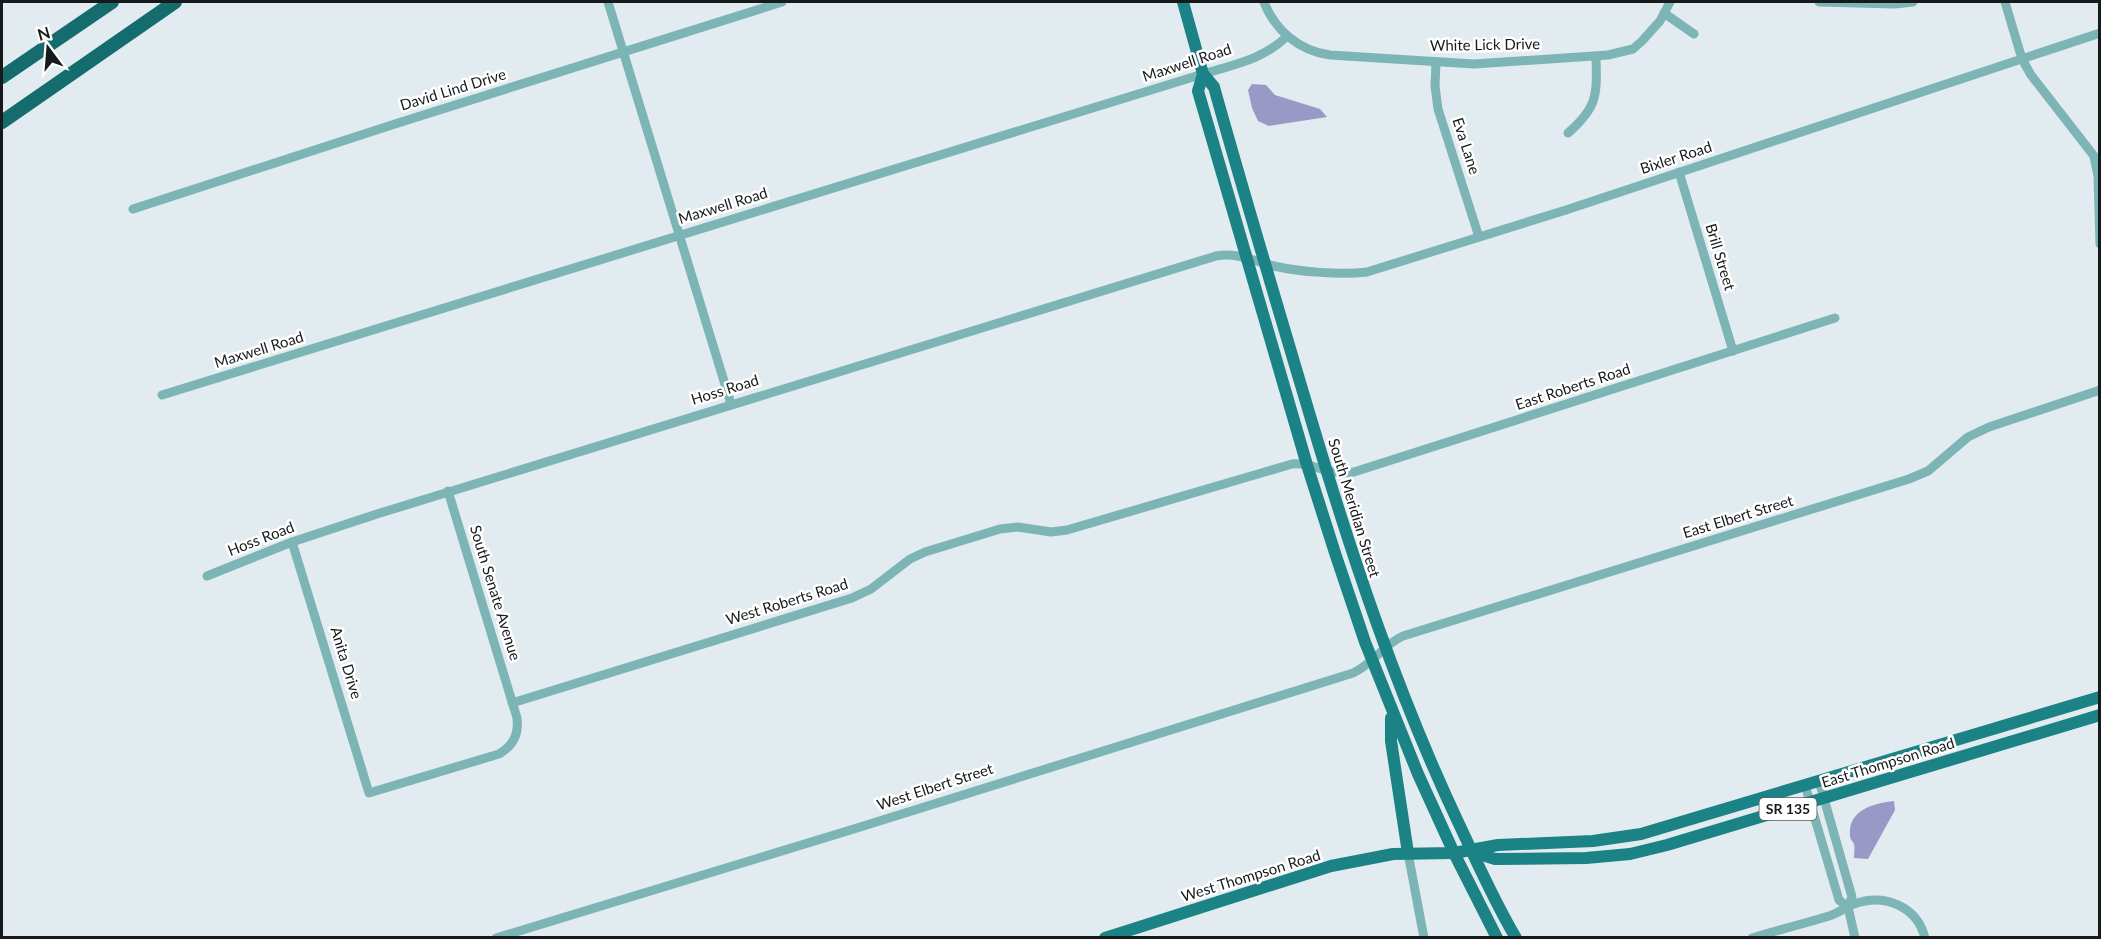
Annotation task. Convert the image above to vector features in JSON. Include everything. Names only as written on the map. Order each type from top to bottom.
[{"type":"highway","points":[[2,77],[112,2]]},
{"type":"highway","points":[[2,122],[175,2]]},
{"type":"main road","name":"South Meridian Street","points":[[1183,2],[1203,74],[1214,87],[1255,260],[1318,469],[1336,556],[1378,654],[1415,726],[1471,851],[1516,938]]},
{"type":"main road","name":"South Meridian Street","points":[[1203,74],[1198,91],[1255,260],[1318,469],[1378,654],[1392,711],[1454,853],[1497,938]]},
{"type":"main road","name":"East Thompson Road","points":[[1408,853],[1454,853],[1498,845],[1593,841],[1641,834],[2100,698]]},
{"type":"main road","name":"South Meridian Street","points":[[1392,711],[1391,741],[1408,853]]},
{"type":"main road","name":"East Thompson Road","points":[[1471,851],[1495,859],[1586,858],[1630,854],[1667,845],[2100,715]]},
{"type":"main road","name":"West Thompson Road","points":[[1105,938],[1331,866],[1408,853]]},
{"type":"street","points":[[608,2],[731,404]]},
{"type":"street","name":"David Lind Drive","points":[[133,209],[386,126],[782,2]]},
{"type":"street","name":"White Lick Drive","points":[[1264,2],[1273,20],[1287,36],[1308,49],[1326,55],[1474,64],[1608,55],[1633,49],[1660,21],[1670,2]]},
{"type":"street","points":[[1819,2],[1895,4],[1913,2]]},
{"type":"street","points":[[2005,2],[2022,59],[2031,75],[2094,156],[2100,244]]},
{"type":"street","points":[[1664,13],[1694,34]]},
{"type":"street","name":"Bixler Road","points":[[1255,260],[1282,267],[1358,274],[1375,270],[2100,33]]},
{"type":"street","name":"Maxwell Road","points":[[162,395],[1203,74],[1258,56],[1271,50],[1287,36]]},
{"type":"street","points":[[1568,133],[1585,118],[1593,103],[1597,81],[1596,56]]},
{"type":"street","name":"Eva Lane","points":[[1436,63],[1437,101],[1479,237]]},
{"type":"street","name":"Brill Street","points":[[1679,172],[1733,351]]},
{"type":"street","name":"Hoss Road","points":[[207,576],[292,542],[448,491],[1216,256],[1231,254],[1255,260]]},
{"type":"street","name":"East Roberts Road","points":[[1318,469],[1344,474],[1354,472],[1835,318]]},
{"type":"street","name":"East Elbert Street","points":[[1378,654],[1403,636],[1917,477],[1937,465],[1968,437],[1989,427],[2100,390]]},
{"type":"street","name":"West Roberts Road","points":[[512,703],[852,598],[871,590],[914,557],[996,531],[1018,527],[1051,532],[1067,530],[1292,464],[1318,469]]},
{"type":"street","name":"South Senate Avenue","points":[[448,491],[512,703]]},
{"type":"street","name":"Anita Drive","points":[[292,542],[369,793],[502,752],[512,743],[517,731],[517,718],[512,703]]},
{"type":"street","name":"West Elbert Street","points":[[496,938],[1342,676],[1361,669],[1378,654]]},
{"type":"street","points":[[1819,781],[1851,897],[1848,907],[1855,938]]},
{"type":"street","points":[[1805,785],[1839,900],[1848,907]]},
{"type":"street","name":"South Meridian Street","points":[[1408,853],[1424,938]]},
{"type":"street","points":[[1752,938],[1830,915],[1866,901],[1886,901],[1898,904],[1910,911],[1917,918],[1924,938]]},
{"type":"water","points":[[1252,84],[1266,85],[1275,95],[1320,109],[1327,117],[1269,126],[1258,121],[1252,108],[1248,90]]},
{"type":"water","points":[[1894,801],[1895,810],[1868,859],[1854,858],[1854,844],[1850,835],[1853,819],[1864,809]]}]
